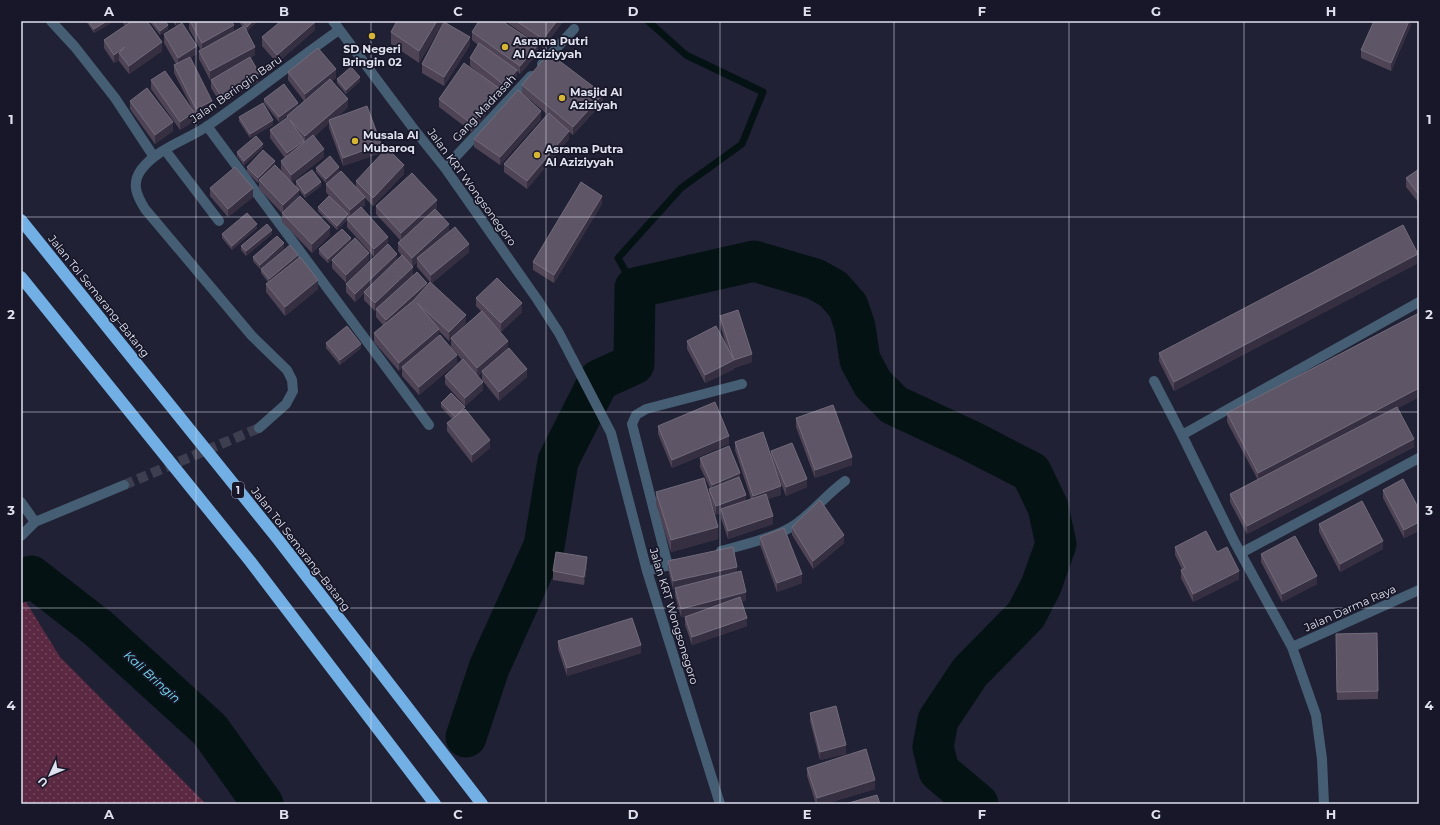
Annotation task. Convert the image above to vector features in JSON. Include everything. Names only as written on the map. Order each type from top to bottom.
[{"type":"highway","name":"Jalan Tol Semarang–Batang","points":[[21,220],[277,538],[482,804]]},
{"type":"highway","points":[[21,277],[250,561],[435,804]]},
{"type":"street","points":[[51,21],[75,47],[115,98],[154,157]]},
{"type":"street","name":"Jalan KRT Wongsonegoro","points":[[333,21],[445,168],[520,273],[559,333],[611,434],[647,571],[720,804]]},
{"type":"street","name":"Jalan Beringin Baru","points":[[259,428],[286,404],[293,391],[292,380],[287,370],[252,336],[145,209],[136,194],[135,184],[141,170],[154,157],[207,126],[339,30]]},
{"type":"street","name":"Gang Madrasah","points":[[445,168],[574,30]]},
{"type":"street","points":[[207,126],[429,425]]},
{"type":"street","points":[[165,150],[219,221]]},
{"type":"street","points":[[1182,435],[1419,302]]},
{"type":"street","points":[[1154,381],[1241,553],[1292,647],[1316,716],[1322,759],[1324,804]]},
{"type":"street","points":[[668,566],[632,424],[636,415],[646,409],[742,384]]},
{"type":"street","points":[[1241,553],[1419,458]]},
{"type":"street","points":[[712,553],[786,530],[811,512],[831,492],[845,482]]},
{"type":"street","points":[[21,536],[35,522],[124,485]]},
{"type":"street","points":[[21,502],[35,522]]},
{"type":"street","points":[[647,571],[682,562]]},
{"type":"street","name":"Jalan Darma Raya","points":[[1292,647],[1419,590]]},
{"type":"shaded area","points":[[21,594],[60,657],[206,804],[21,804]]},
{"type":"building","points":[[88,21],[107,21],[94,29]]},
{"type":"building","points":[[132,21],[147,21],[162,42],[129,66],[119,53],[125,47],[114,55],[104,40]]},
{"type":"building","points":[[152,21],[165,21],[168,25],[160,31]]},
{"type":"building","points":[[190,21],[231,21],[234,25],[202,43]]},
{"type":"building","points":[[242,21],[253,21],[247,27]]},
{"type":"building","points":[[281,21],[315,22],[277,55],[262,37]]},
{"type":"building","points":[[397,21],[437,21],[419,51],[391,32]]},
{"type":"building","name":"Asrama Putri Al Aziziyyah","points":[[479,21],[502,21],[538,45],[520,66],[472,32]]},
{"type":"building","points":[[516,21],[557,21],[543,39]]},
{"type":"building","points":[[1374,21],[1409,21],[1391,63],[1361,50]]},
{"type":"building","points":[[444,22],[470,37],[444,77],[422,64]]},
{"type":"building","points":[[182,23],[197,46],[178,58],[164,34]]},
{"type":"building","points":[[244,26],[255,47],[210,71],[199,51]]},
{"type":"building","points":[[479,43],[517,70],[504,85],[470,58]]},
{"type":"building","points":[[318,48],[336,69],[305,94],[288,72]]},
{"type":"building","name":"Masjid Al Aziziyah","points":[[549,53],[603,94],[573,127],[522,85]]},
{"type":"building","points":[[190,57],[212,101],[196,109],[174,65]]},
{"type":"building","points":[[250,57],[259,73],[221,96],[211,80]]},
{"type":"building","points":[[464,63],[500,89],[472,124],[439,99]]},
{"type":"building","points":[[351,67],[360,77],[346,90],[337,79]]},
{"type":"building","points":[[165,71],[194,112],[180,122],[151,80]]},
{"type":"building","points":[[330,79],[348,99],[305,136],[290,120],[304,141],[287,153],[270,130],[288,117],[287,116]]},
{"type":"building","points":[[284,84],[298,103],[279,117],[264,99]]},
{"type":"building","points":[[147,88],[173,122],[155,135],[130,101]]},
{"type":"building","points":[[518,90],[541,111],[500,157],[474,139]]},
{"type":"building","points":[[263,103],[273,120],[250,134],[239,117]]},
{"type":"building","name":"Musala Al Mubaroq","points":[[367,106],[381,144],[343,158],[329,120]]},
{"type":"building","name":"Asrama Putra Al Aziziyyah","points":[[549,113],[569,131],[527,181],[504,164]]},
{"type":"building","points":[[313,135],[324,149],[291,175],[281,161]]},
{"type":"building","points":[[256,136],[263,144],[244,161],[237,152]]},
{"type":"building","points":[[387,148],[404,165],[373,198],[356,181]]},
{"type":"building","points":[[263,150],[275,161],[258,178],[247,167]]},
{"type":"building","points":[[330,156],[339,167],[326,179],[316,168]]},
{"type":"building","points":[[275,165],[299,190],[283,205],[259,180]]},
{"type":"building","points":[[235,167],[253,188],[228,209],[210,188]]},
{"type":"building","points":[[1419,169],[1419,195],[1406,178]]},
{"type":"building","points":[[312,170],[321,182],[305,194],[296,181]]},
{"type":"building","points":[[341,171],[365,197],[350,210],[326,184]]},
{"type":"building","points":[[412,173],[437,200],[401,233],[376,206]]},
{"type":"building","points":[[581,182],[602,196],[554,275],[533,262]]},
{"type":"building","points":[[300,196],[330,227],[312,244],[282,213]]},
{"type":"building","points":[[329,196],[348,214],[337,226],[318,207]]},
{"type":"building","points":[[361,207],[388,237],[374,249],[347,219]]},
{"type":"building","points":[[435,209],[449,224],[412,258],[398,243]]},
{"type":"building","points":[[247,213],[257,224],[232,246],[222,234]]},
{"type":"building","points":[[267,224],[272,230],[246,251],[241,246]]},
{"type":"building","points":[[1403,225],[1418,254],[1174,382],[1159,353]]},
{"type":"building","points":[[455,227],[469,244],[431,275],[417,258]]},
{"type":"building","points":[[342,229],[351,238],[328,259],[319,249]]},
{"type":"building","points":[[277,236],[284,243],[260,265],[253,257]]},
{"type":"building","points":[[355,238],[369,253],[346,275],[332,260]]},
{"type":"building","points":[[388,244],[397,254],[355,294],[346,284]]},
{"type":"building","points":[[290,245],[298,255],[269,279],[261,269]]},
{"type":"building","points":[[402,255],[413,267],[375,303],[364,292]]},
{"type":"building","points":[[300,257],[318,280],[285,307],[266,284]]},
{"type":"building","points":[[417,272],[427,283],[386,320],[376,309]]},
{"type":"building","points":[[497,278],[522,303],[501,323],[476,298]]},
{"type":"building","points":[[430,282],[466,315],[449,332],[417,303],[439,329],[399,363],[374,333],[414,300]]},
{"type":"building","points":[[738,310],[752,354],[734,360],[720,316]]},
{"type":"building","points":[[482,311],[508,341],[477,368],[451,338]]},
{"type":"building","points":[[1419,313],[1419,388],[1258,473],[1227,413]]},
{"type":"building","points":[[347,326],[361,344],[340,360],[326,343]]},
{"type":"building","points":[[716,326],[734,360],[705,375],[687,341]]},
{"type":"building","points":[[440,335],[457,355],[419,387],[402,367]]},
{"type":"building","points":[[509,348],[527,369],[499,392],[482,371]]},
{"type":"building","points":[[463,359],[483,382],[465,398],[445,376]]},
{"type":"building","points":[[451,393],[465,407],[455,417],[441,403]]},
{"type":"building","points":[[715,402],[729,436],[672,460],[658,426]]},
{"type":"building","points":[[833,405],[852,457],[815,470],[796,418]]},
{"type":"building","points":[[1397,407],[1414,439],[1247,526],[1230,494]]},
{"type":"building","points":[[465,409],[490,440],[472,455],[447,423]]},
{"type":"building","points":[[763,432],[781,486],[753,496],[735,442]]},
{"type":"building","points":[[792,443],[807,479],[786,487],[771,451]]},
{"type":"building","points":[[729,446],[740,473],[712,485],[700,458]]},
{"type":"building","points":[[739,477],[746,495],[716,506],[709,489]]},
{"type":"building","points":[[704,478],[718,527],[671,540],[656,492]]},
{"type":"building","points":[[1403,479],[1419,509],[1419,522],[1404,530],[1383,490]]},
{"type":"building","points":[[766,494],[773,516],[728,531],[721,509]]},
{"type":"building","points":[[820,500],[844,535],[813,561],[792,527]]},
{"type":"building","points":[[1362,501],[1383,541],[1340,564],[1319,524]]},
{"type":"building","points":[[784,528],[802,574],[777,583],[760,537]]},
{"type":"building","points":[[1206,531],[1217,552],[1227,547],[1239,571],[1193,594],[1181,570],[1185,568],[1175,547]]},
{"type":"building","points":[[1295,536],[1317,576],[1282,594],[1261,554]]},
{"type":"building","points":[[733,547],[737,567],[673,581],[668,561]]},
{"type":"building","points":[[556,552],[587,557],[584,577],[553,571]]},
{"type":"building","points":[[741,571],[746,592],[681,609],[675,588]]},
{"type":"building","points":[[740,597],[747,618],[692,637],[685,617]]},
{"type":"building","points":[[632,618],[641,645],[567,668],[558,641]]},
{"type":"building","points":[[1377,633],[1378,691],[1337,692],[1336,634]]},
{"type":"building","points":[[836,706],[846,745],[820,752],[810,713]]},
{"type":"building","points":[[866,749],[875,780],[817,798],[807,768]]},
{"type":"building","points":[[877,795],[880,804],[845,804]]},
{"type":"waterway","points":[[635,288],[618,258],[681,188],[742,144],[763,92],[686,55],[648,21]]},
{"type":"waterway","points":[[466,737],[489,668],[544,546],[558,461],[599,380],[634,364],[635,288],[754,261],[815,279],[833,289],[848,306],[855,327],[860,360],[873,384],[894,405],[969,440],[1031,472],[1048,507],[1056,544],[1041,586],[1026,615],[970,672],[938,720],[933,747],[939,771],[978,804]]},
{"type":"waterway","name":"Kali Bringin","points":[[21,582],[31,576],[98,628],[210,730],[263,804]]},
{"type":"tunnel","points":[[124,485],[259,428]]},
{"type":"place","name":"SD Negeri Bringin 02","points":[[372,36]]},
{"type":"place","name":"Asrama Putri Al Aziziyyah","points":[[505,47]]},
{"type":"place","name":"Masjid Al Aziziyah","points":[[562,98]]},
{"type":"place","name":"Musala Al Mubaroq","points":[[355,141]]},
{"type":"place","name":"Asrama Putra Al Aziziyyah","points":[[537,155]]}]
